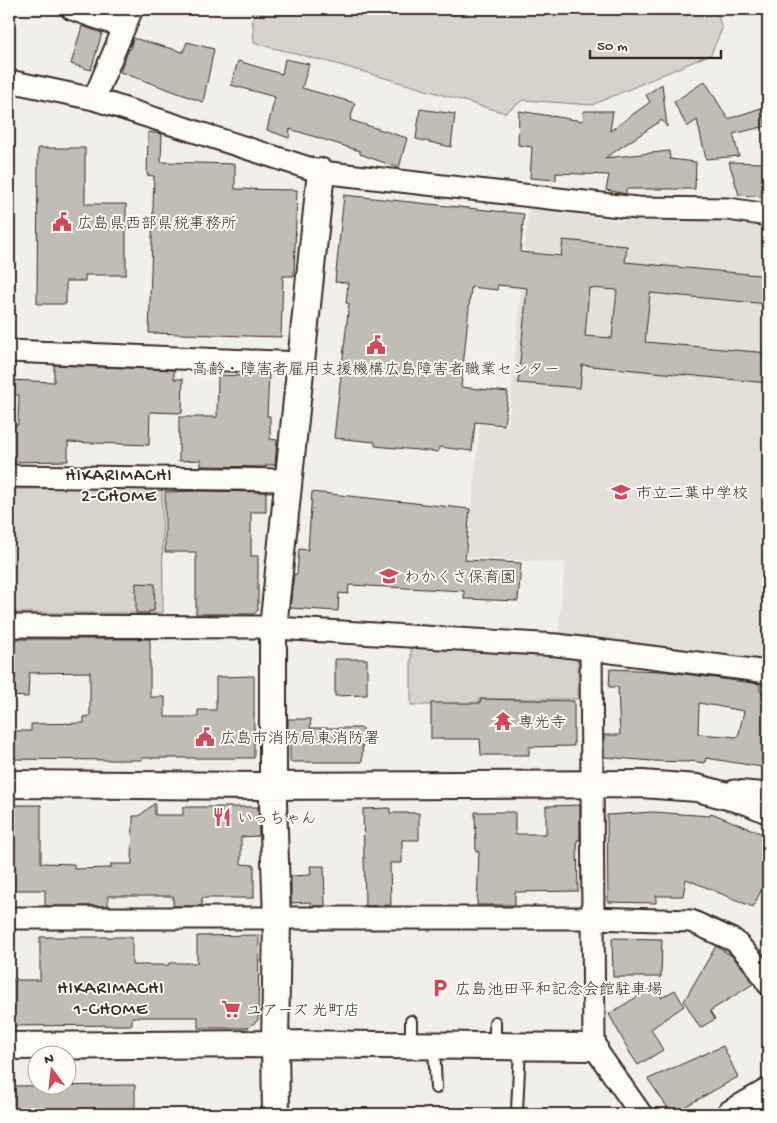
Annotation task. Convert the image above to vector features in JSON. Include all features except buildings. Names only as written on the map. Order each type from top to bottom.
[{"type":"street","points":[[72,9],[128,18],[94,100]]},
{"type":"street","points":[[9,81],[94,100],[321,172],[637,208],[728,209],[768,215]]},
{"type":"street","points":[[276,1114],[274,1044],[276,919],[273,785],[273,628],[321,172]]},
{"type":"street","points":[[9,350],[301,362]]},
{"type":"street","points":[[9,476],[289,480]]},
{"type":"street","points":[[9,626],[273,628],[557,645],[768,672]]},
{"type":"street","points":[[591,650],[594,1047],[641,1114]]},
{"type":"street","points":[[9,784],[642,784],[768,794]]},
{"type":"street","points":[[697,788],[750,802],[768,810]]},
{"type":"street","points":[[9,918],[592,918],[691,921],[735,941],[755,964],[768,984]]},
{"type":"street","points":[[9,1046],[274,1044],[419,1038],[503,1038],[594,1047]]},
{"type":"street","points":[[730,1114],[768,1092]]},
{"type":"lane","points":[[419,1038],[436,1088]]},
{"type":"lane","points":[[503,1038],[517,1110]]},
{"type":"shaded area","points":[[252,9],[716,9],[722,29],[711,54],[592,105],[523,100],[505,113],[340,65],[254,43]]},
{"type":"shaded area","name":"市立二葉中学校","points":[[529,207],[619,221],[737,221],[768,227],[768,662],[558,636],[565,563],[467,557],[480,425],[508,427]]},
{"type":"shaded area","points":[[162,488],[163,613],[9,613],[9,489]]},
{"type":"shaded area","points":[[411,643],[571,653],[578,661],[578,699],[479,699],[479,705],[411,705]]},
{"type":"place","name":"広島県西部県税事務所","points":[[62,222]]},
{"type":"place","name":"高齢・障害者雇用支援機構広島障害者職業センター","points":[[376,345]]},
{"type":"place","name":"市立二葉中学校","points":[[621,492]]},
{"type":"place","name":"わかくさ保育園","points":[[389,576]]},
{"type":"place","name":"専光寺","points":[[503,721]]},
{"type":"place","name":"広島市消防局東消防署","points":[[205,737]]},
{"type":"place","name":"いっちゃん","points":[[222,817]]},
{"type":"place","name":"広島池田平和記念会館駐車場","points":[[440,988]]},
{"type":"place","name":"ユアーズ 光町店","points":[[231,1009]]},
{"type":"district","name":"HIKARIMACHI 2-CHOME","points":[[119,484]]},
{"type":"district","name":"HIKARIMACHI 1-CHOME","points":[[111,998]]}]
